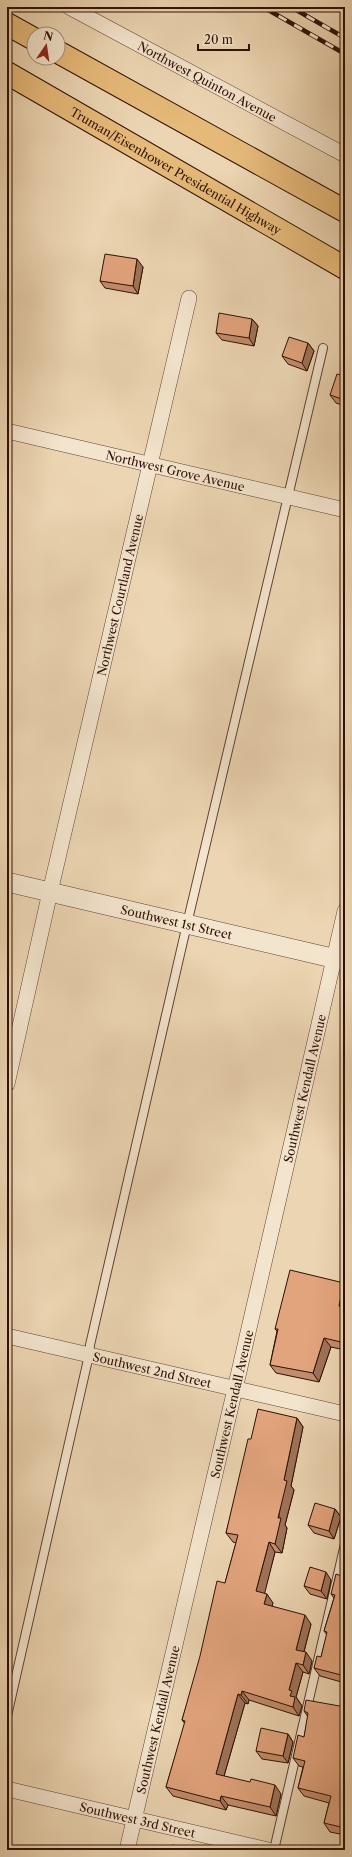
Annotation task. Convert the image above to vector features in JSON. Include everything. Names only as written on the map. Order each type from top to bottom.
[{"type":"highway","points":[[7,24],[26,35]]},
{"type":"highway","points":[[66,56],[345,211]]},
{"type":"highway","name":"Truman/Eisenhower Presidential Highway","points":[[7,73],[345,268]]},
{"type":"street","name":"Northwest Quinton Avenue","points":[[69,7],[345,155]]},
{"type":"street","name":"Northwest Courtland Avenue","points":[[7,1084],[50,892],[190,298]]},
{"type":"street","name":"Northwest Grove Avenue","points":[[7,430],[345,510]]},
{"type":"street","name":"Southwest 1st Street","points":[[7,882],[340,960]]},
{"type":"street","name":"Southwest Kendall Avenue","points":[[127,1850],[235,1389],[340,960],[345,911]]},
{"type":"street","name":"Southwest 2nd Street","points":[[7,1336],[345,1414]]},
{"type":"street","name":"Southwest 3rd Street","points":[[7,1789],[268,1850]]},
{"type":"lane","points":[[7,1716],[89,1355],[90,1345],[187,924],[323,348]]},
{"type":"lane","points":[[274,1850],[345,1544]]},
{"type":"building","points":[[105,254],[137,259],[133,286],[100,281]]},
{"type":"building","points":[[219,313],[252,319],[249,338],[216,333]]},
{"type":"building","points":[[289,337],[308,343],[302,363],[282,356]]},
{"type":"building","points":[[337,374],[345,376],[345,400],[330,395]]},
{"type":"building","points":[[290,1270],[344,1283],[339,1306],[345,1308],[345,1343],[324,1338],[313,1373],[270,1365],[278,1329],[275,1329]]},
{"type":"building","points":[[258,1409],[297,1418],[284,1480],[287,1481],[278,1518],[281,1518],[275,1544],[269,1542],[256,1591],[267,1594],[264,1604],[305,1615],[296,1650],[306,1652],[303,1665],[296,1663],[289,1690],[292,1691],[290,1696],[295,1697],[293,1707],[242,1691],[241,1695],[238,1694],[216,1774],[250,1782],[251,1779],[275,1785],[270,1807],[221,1796],[220,1801],[166,1787],[185,1721],[182,1720],[200,1656],[217,1581],[225,1583],[238,1535],[226,1533],[248,1439],[251,1439]]},
{"type":"building","points":[[315,1503],[335,1509],[329,1531],[308,1525]]},
{"type":"building","points":[[310,1567],[326,1572],[321,1591],[304,1586]]},
{"type":"building","points":[[345,1571],[345,1676],[314,1668],[317,1656],[321,1657],[327,1632],[324,1631],[335,1595],[331,1594],[336,1574],[344,1577]]},
{"type":"building","points":[[306,1700],[345,1707],[345,1828],[324,1823],[331,1796],[298,1788],[305,1761],[293,1758],[298,1735],[304,1737],[308,1713],[304,1711]]},
{"type":"building","points":[[261,1728],[288,1734],[283,1756],[256,1751]]},
{"type":"building","points":[[172,1845],[201,1850],[171,1850]]},
{"type":"railway","points":[[263,7],[345,54]]},
{"type":"railway","points":[[291,7],[345,38]]}]
